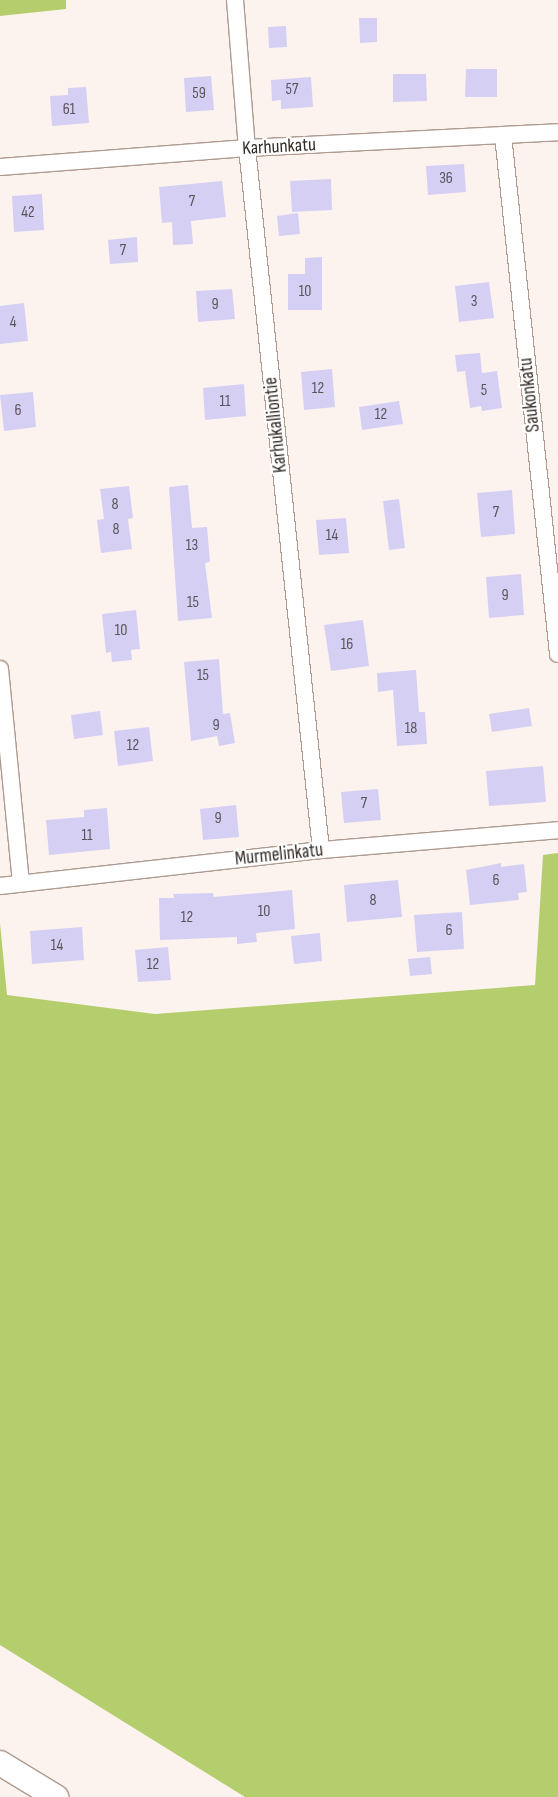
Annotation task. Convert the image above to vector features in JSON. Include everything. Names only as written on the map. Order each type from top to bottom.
[{"type":"street","name":"Karhukalliontie","points":[[235,0],[247,148],[321,850]]},
{"type":"street","name":"Karhunkatu","points":[[0,167],[247,148],[558,132]]},
{"type":"street","name":"Saukonkatu","points":[[503,135],[558,654]]},
{"type":"street","points":[[0,669],[21,883]]},
{"type":"street","name":"Murmelinkatu","points":[[0,886],[321,850],[558,830]]},
{"type":"street","points":[[0,1763],[43,1794]]},
{"type":"green space","points":[[0,0],[66,0],[66,9],[0,16]]},
{"type":"green space","points":[[558,853],[558,1797],[245,1797],[0,1645],[0,923],[7,995],[155,1014],[535,985],[543,855]]},
{"type":"building","points":[[359,18],[377,18],[377,42],[360,43]]},
{"type":"building","points":[[286,26],[287,47],[269,48],[268,27]]},
{"type":"building","points":[[466,69],[497,69],[497,97],[465,97]]},
{"type":"building","points":[[393,74],[426,74],[427,101],[393,102]]},
{"type":"building","points":[[211,76],[214,110],[186,112],[184,78]]},
{"type":"building","points":[[311,77],[313,107],[281,109],[281,100],[272,101],[271,80]]},
{"type":"building","points":[[86,87],[89,123],[52,126],[50,96],[68,95],[68,88]]},
{"type":"building","points":[[464,164],[466,192],[428,195],[426,166]]},
{"type":"building","points":[[331,179],[332,210],[292,212],[290,181]]},
{"type":"building","points":[[222,181],[226,217],[191,221],[193,244],[173,245],[172,222],[162,223],[159,187]]},
{"type":"building","points":[[42,194],[44,230],[14,232],[12,196]]},
{"type":"building","points":[[298,213],[300,234],[279,236],[277,216]]},
{"type":"building","points":[[137,237],[138,262],[110,264],[108,240]]},
{"type":"building","points":[[322,257],[322,310],[288,310],[288,274],[305,274],[305,258]]},
{"type":"building","points":[[489,282],[494,318],[459,322],[455,286]]},
{"type":"building","points":[[232,289],[235,319],[198,322],[196,291]]},
{"type":"building","points":[[24,303],[28,341],[0,344],[0,306]]},
{"type":"building","points":[[480,353],[482,373],[497,371],[502,408],[482,411],[481,406],[470,408],[465,371],[457,372],[455,355]]},
{"type":"building","points":[[332,369],[335,407],[304,410],[301,372]]},
{"type":"building","points":[[244,384],[246,416],[205,420],[203,388]]},
{"type":"building","points":[[33,392],[36,427],[4,431],[0,395]]},
{"type":"building","points":[[399,401],[403,424],[362,430],[359,407]]},
{"type":"building","points":[[188,485],[192,528],[207,527],[210,562],[205,563],[212,618],[178,621],[169,487]]},
{"type":"building","points":[[129,486],[133,518],[128,519],[132,549],[101,553],[97,520],[104,519],[100,489]]},
{"type":"building","points":[[512,490],[515,534],[481,537],[477,493]]},
{"type":"building","points":[[399,499],[405,548],[389,550],[383,501]]},
{"type":"building","points":[[346,518],[349,553],[319,555],[316,520]]},
{"type":"building","points":[[521,574],[524,615],[489,618],[486,577]]},
{"type":"building","points":[[136,610],[140,649],[131,650],[132,660],[112,662],[111,652],[106,653],[102,614]]},
{"type":"building","points":[[363,620],[369,666],[331,671],[324,625]]},
{"type":"building","points":[[219,659],[223,714],[230,713],[235,743],[219,746],[217,736],[191,741],[184,662]]},
{"type":"building","points":[[416,670],[419,712],[425,712],[427,744],[397,746],[393,690],[378,692],[377,673]]},
{"type":"building","points":[[529,708],[532,726],[492,732],[489,714]]},
{"type":"building","points":[[100,711],[103,735],[74,739],[71,715]]},
{"type":"building","points":[[149,727],[153,761],[118,766],[114,731]]},
{"type":"building","points":[[543,766],[546,802],[489,806],[486,771]]},
{"type":"building","points":[[378,789],[381,820],[344,823],[341,792]]},
{"type":"building","points":[[236,805],[239,837],[203,840],[200,809]]},
{"type":"building","points":[[107,808],[110,849],[49,855],[46,820],[84,817],[84,810]]},
{"type":"building","points":[[501,863],[501,867],[524,864],[527,892],[518,893],[519,900],[470,905],[466,870]]},
{"type":"building","points":[[398,880],[402,917],[347,922],[344,885]]},
{"type":"building","points":[[292,890],[295,929],[256,933],[257,942],[237,944],[237,937],[160,940],[159,898],[174,898],[173,894],[213,893],[214,897]]},
{"type":"building","points":[[462,912],[464,949],[417,952],[414,915]]},
{"type":"building","points":[[82,927],[84,960],[32,964],[30,931]]},
{"type":"building","points":[[320,933],[322,961],[294,964],[291,936]]},
{"type":"building","points":[[168,947],[171,980],[138,982],[135,950]]},
{"type":"building","points":[[430,957],[432,974],[410,976],[408,959]]}]
